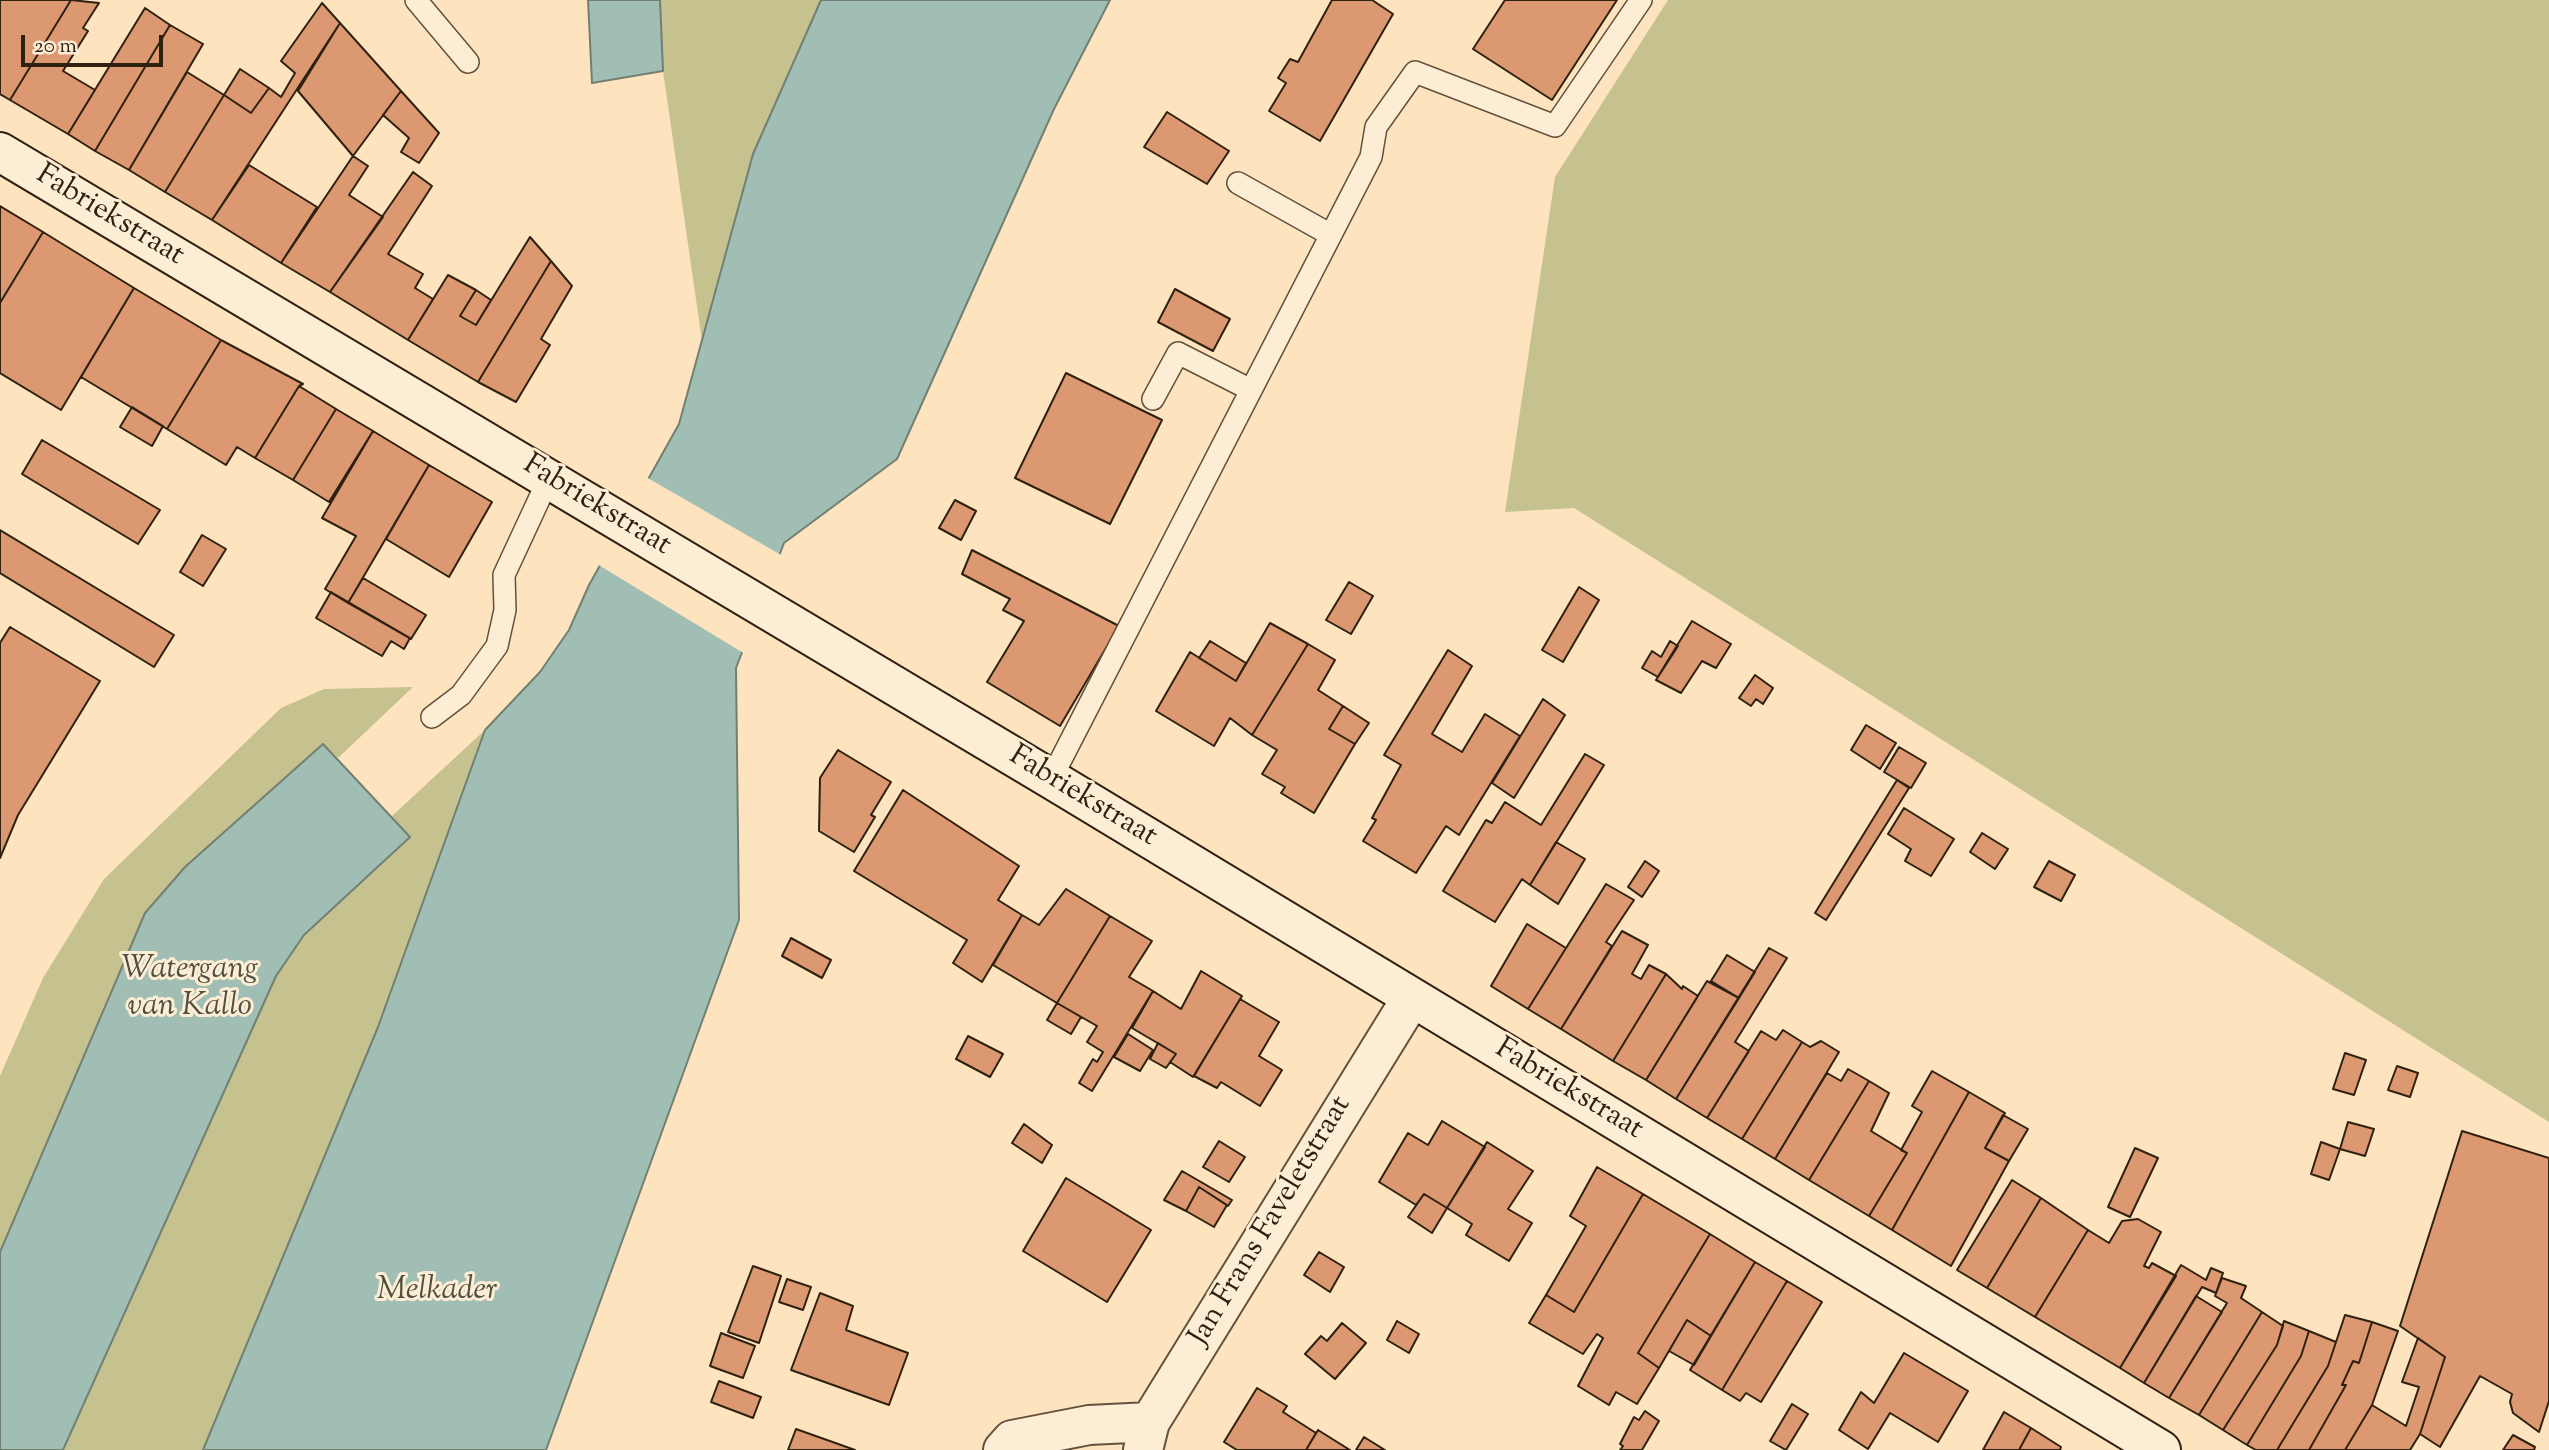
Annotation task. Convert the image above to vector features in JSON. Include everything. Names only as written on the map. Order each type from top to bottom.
[{"type":"main road","name":"Fabriekstraat","points":[[0,152],[801,628],[2161,1450]]},
{"type":"main road","name":"Jan Frans Faveletstraat","points":[[1147,1436],[1412,999]]},
{"type":"main road","points":[[1003,1450],[1012,1440],[1089,1425],[1147,1436]]},
{"type":"lane","points":[[416,0],[468,62]]},
{"type":"lane","points":[[1051,779],[1371,156],[1376,127],[1415,72],[1555,126],[1640,0]]},
{"type":"lane","points":[[1238,183],[1331,234]]},
{"type":"lane","points":[[1153,399],[1178,353],[1251,390]]},
{"type":"lane","points":[[432,717],[461,695],[497,646],[505,610],[504,575],[559,485]]},
{"type":"shaded area","points":[[660,0],[821,0],[753,154],[702,341],[663,71]]},
{"type":"shaded area","points":[[1668,0],[2549,0],[2549,1122],[1574,508],[1505,512],[1555,177]]},
{"type":"shaded area","points":[[413,687],[338,758],[324,744],[118,973],[0,1252],[0,1076],[43,978],[104,879],[281,708],[324,689]]},
{"type":"shaded area","points":[[485,730],[378,1027],[203,1450],[63,1450],[276,976],[304,935],[409,837],[392,816]]},
{"type":"water","points":[[588,0],[660,0],[663,71],[592,83]]},
{"type":"water","name":"Melkader","points":[[821,0],[1110,0],[1054,109],[897,459],[784,543],[736,668],[739,920],[546,1450],[203,1450],[378,1027],[485,730],[540,672],[569,630],[589,585],[679,424],[753,154]]},
{"type":"water","name":"Watergang van Kallo","points":[[323,744],[410,837],[304,935],[276,976],[63,1450],[0,1450],[0,1252],[145,913],[185,867]]},
{"type":"pier","points":[[646,477],[783,556],[745,654],[597,564]]},
{"type":"building","points":[[0,0],[71,0],[10,100],[0,94]]},
{"type":"building","points":[[71,0],[99,3],[83,28],[88,31],[63,71],[95,90],[68,134],[10,100]]},
{"type":"building","points":[[1332,0],[1372,0],[1393,14],[1320,141],[1269,111],[1286,83],[1278,78],[1290,59],[1298,62]]},
{"type":"building","points":[[1505,0],[1617,0],[1552,100],[1473,49]]},
{"type":"building","points":[[322,3],[340,23],[212,220],[165,192],[224,95],[251,113],[269,88],[281,97],[295,73],[281,61]]},
{"type":"building","points":[[145,8],[170,25],[95,151],[68,134]]},
{"type":"building","points":[[340,23],[401,91],[353,156],[298,91]]},
{"type":"building","points":[[170,25],[203,44],[129,170],[95,151]]},
{"type":"building","points":[[240,69],[269,88],[251,113],[224,95]]},
{"type":"building","points":[[187,72],[224,95],[165,192],[129,170]]},
{"type":"building","points":[[401,91],[439,133],[419,163],[401,152],[409,138],[383,115]]},
{"type":"building","points":[[1167,112],[1229,151],[1207,184],[1144,147]]},
{"type":"building","points":[[353,156],[368,166],[349,195],[383,217],[330,292],[281,263]]},
{"type":"building","points":[[249,165],[317,207],[281,263],[212,220]]},
{"type":"building","points":[[413,172],[432,186],[388,254],[423,274],[415,288],[433,299],[408,340],[330,292]]},
{"type":"building","points":[[0,206],[43,232],[0,303]]},
{"type":"building","points":[[43,232],[134,288],[61,410],[0,373],[0,303]]},
{"type":"building","points":[[530,237],[551,261],[478,382],[408,340],[448,275],[476,290],[460,316],[476,325]]},
{"type":"building","points":[[551,261],[572,286],[541,339],[550,345],[516,402],[478,382]]},
{"type":"building","points":[[134,288],[221,340],[167,429],[81,377]]},
{"type":"building","points":[[1175,289],[1230,319],[1213,351],[1158,322]]},
{"type":"building","points":[[476,290],[491,300],[476,325],[460,316]]},
{"type":"building","points":[[221,340],[303,384],[299,386],[255,458],[237,447],[226,465],[167,429]]},
{"type":"building","points":[[1066,373],[1162,420],[1110,524],[1015,478]]},
{"type":"building","points":[[299,386],[336,409],[293,480],[255,458]]},
{"type":"building","points":[[132,407],[163,426],[152,446],[120,427]]},
{"type":"building","points":[[336,409],[373,431],[329,502],[293,480]]},
{"type":"building","points":[[373,431],[429,465],[348,603],[325,589],[356,536],[322,518]]},
{"type":"building","points":[[42,440],[160,510],[138,544],[22,474]]},
{"type":"building","points":[[429,465],[492,502],[449,577],[386,539]]},
{"type":"building","points":[[955,500],[976,511],[961,540],[939,528]]},
{"type":"building","points":[[0,530],[174,635],[154,667],[0,573]]},
{"type":"building","points":[[202,535],[226,549],[203,586],[180,572]]},
{"type":"building","points":[[972,550],[1119,626],[1060,726],[987,682],[1024,621],[1003,610],[1010,599],[962,574]]},
{"type":"building","points":[[363,578],[426,615],[411,639],[348,603]]},
{"type":"building","points":[[1349,582],[1373,596],[1351,634],[1326,620]]},
{"type":"building","points":[[1579,587],[1599,600],[1563,662],[1542,650]]},
{"type":"building","points":[[331,592],[410,638],[404,649],[391,641],[382,656],[316,618]]},
{"type":"building","points":[[1692,621],[1731,644],[1716,668],[1702,661],[1681,693],[1656,680]]},
{"type":"building","points":[[1270,623],[1308,644],[1252,735],[1230,718],[1214,746],[1156,711],[1190,652],[1236,681]]},
{"type":"building","points":[[10,627],[100,681],[18,815],[0,858],[0,643]]},
{"type":"building","points":[[1210,641],[1246,663],[1236,681],[1199,658]]},
{"type":"building","points":[[1670,641],[1678,646],[1658,677],[1642,668],[1652,651],[1661,657]]},
{"type":"building","points":[[1308,644],[1335,660],[1318,690],[1343,706],[1329,729],[1355,744],[1314,813],[1281,793],[1285,787],[1262,774],[1277,750],[1252,735]]},
{"type":"building","points":[[1448,650],[1472,666],[1432,734],[1462,752],[1485,714],[1520,736],[1459,835],[1446,826],[1416,873],[1363,841],[1376,820],[1372,818],[1401,765],[1384,755]]},
{"type":"building","points":[[1755,675],[1773,688],[1763,704],[1756,699],[1751,706],[1739,698]]},
{"type":"building","points":[[1543,699],[1565,715],[1514,798],[1492,783]]},
{"type":"building","points":[[1343,706],[1369,723],[1355,744],[1329,729]]},
{"type":"building","points":[[1866,725],[1896,743],[1880,769],[1851,750]]},
{"type":"building","points":[[1899,747],[1926,763],[1911,788],[1884,772]]},
{"type":"building","points":[[838,750],[891,782],[871,815],[875,817],[854,852],[819,831],[820,778]]},
{"type":"building","points":[[1585,754],[1604,765],[1530,885],[1522,879],[1495,922],[1443,891],[1486,820],[1492,823],[1505,802],[1541,825]]},
{"type":"building","points":[[1897,780],[1909,788],[1826,920],[1815,913]]},
{"type":"building","points":[[903,790],[1019,866],[998,900],[1022,915],[982,982],[953,963],[967,940],[854,871]]},
{"type":"building","points":[[1904,808],[1954,839],[1931,876],[1905,861],[1911,849],[1888,834]]},
{"type":"building","points":[[1982,833],[2008,849],[1995,869],[1970,852]]},
{"type":"building","points":[[1556,842],[1585,859],[1558,904],[1530,885]]},
{"type":"building","points":[[1645,861],[1659,871],[1642,897],[1628,887]]},
{"type":"building","points":[[2049,861],[2075,875],[2061,901],[2034,887]]},
{"type":"building","points":[[1606,884],[1634,900],[1606,942],[1612,946],[1561,1029],[1528,1009]]},
{"type":"building","points":[[1066,889],[1110,916],[1057,1003],[993,965],[1022,915],[1039,925]]},
{"type":"building","points":[[1110,916],[1152,941],[1129,977],[1153,991],[1092,1091],[1079,1083],[1093,1059],[1097,1062],[1103,1052],[1087,1042],[1097,1026],[1057,1003]]},
{"type":"building","points":[[1527,924],[1566,948],[1528,1009],[1491,986]]},
{"type":"building","points":[[1622,931],[1648,945],[1632,974],[1641,979],[1649,965],[1666,974],[1613,1061],[1561,1029]]},
{"type":"building","points":[[791,938],[831,960],[822,978],[782,956]]},
{"type":"building","points":[[1769,948],[1787,958],[1735,1042],[1749,1051],[1707,1118],[1676,1099]]},
{"type":"building","points":[[1727,955],[1755,972],[1739,998],[1711,981]]},
{"type":"building","points":[[1201,971],[1242,996],[1193,1077],[1170,1062],[1176,1054],[1132,1028],[1153,991],[1181,1009]]},
{"type":"building","points":[[1666,974],[1682,989],[1683,986],[1698,996],[1646,1080],[1613,1061]]},
{"type":"building","points":[[1707,981],[1739,998],[1676,1099],[1646,1080]]},
{"type":"building","points":[[1240,999],[1279,1022],[1259,1056],[1282,1070],[1260,1106],[1221,1082],[1217,1088],[1194,1076]]},
{"type":"building","points":[[1057,1003],[1081,1017],[1071,1034],[1047,1020]]},
{"type":"building","points":[[1783,1030],[1802,1042],[1742,1139],[1707,1118],[1761,1031],[1776,1040]]},
{"type":"building","points":[[1128,1034],[1153,1050],[1140,1071],[1114,1057]]},
{"type":"building","points":[[968,1036],[1003,1054],[990,1077],[956,1059]]},
{"type":"building","points":[[1821,1041],[1839,1052],[1775,1159],[1742,1139],[1802,1042],[1810,1047]]},
{"type":"building","points":[[1158,1043],[1176,1054],[1166,1068],[1150,1059]]},
{"type":"building","points":[[2345,1053],[2366,1060],[2354,1095],[2333,1089]]},
{"type":"building","points":[[2397,1066],[2418,1073],[2410,1097],[2388,1090]]},
{"type":"building","points":[[1848,1069],[1869,1081],[1809,1180],[1775,1159],[1827,1073],[1841,1081]]},
{"type":"building","points":[[1932,1071],[1969,1092],[1892,1230],[1869,1216],[1907,1153],[1901,1150],[1922,1112],[1912,1106]]},
{"type":"building","points":[[1869,1081],[1889,1093],[1871,1131],[1907,1153],[1869,1216],[1809,1180]]},
{"type":"building","points":[[1969,1092],[2005,1113],[1985,1148],[2009,1161],[1951,1266],[1892,1230]]},
{"type":"building","points":[[2003,1115],[2028,1129],[2009,1161],[1985,1148]]},
{"type":"building","points":[[1442,1121],[1485,1147],[1447,1208],[1424,1194],[1416,1205],[1379,1182],[1408,1133],[1428,1145]]},
{"type":"building","points":[[2348,1122],[2374,1129],[2365,1156],[2340,1149]]},
{"type":"building","points":[[1024,1124],[1052,1145],[1042,1163],[1012,1143]]},
{"type":"building","points":[[2462,1131],[2549,1158],[2549,1401],[2539,1432],[2513,1413],[2510,1402],[2512,1394],[2480,1376],[2440,1447],[2420,1434],[2445,1357],[2400,1326]]},
{"type":"building","points":[[1219,1141],[1245,1157],[1229,1182],[1203,1167]]},
{"type":"building","points":[[1487,1142],[1533,1171],[1508,1209],[1532,1223],[1509,1261],[1466,1235],[1472,1224],[1447,1208]]},
{"type":"building","points":[[2321,1142],[2340,1149],[2329,1180],[2311,1174]]},
{"type":"building","points":[[2135,1148],[2158,1158],[2130,1217],[2108,1207]]},
{"type":"building","points":[[1597,1167],[1643,1194],[1574,1312],[1546,1295],[1586,1226],[1570,1216]]},
{"type":"building","points":[[1182,1171],[1232,1200],[1228,1206],[1199,1187],[1186,1211],[1164,1200]]},
{"type":"building","points":[[1066,1178],[1151,1230],[1107,1302],[1023,1251]]},
{"type":"building","points":[[2012,1180],[2041,1198],[1987,1288],[1957,1270]]},
{"type":"building","points":[[1199,1187],[1227,1205],[1214,1227],[1186,1211]]},
{"type":"building","points":[[1424,1194],[1447,1208],[1432,1233],[1408,1217]]},
{"type":"building","points":[[1643,1194],[1710,1234],[1638,1353],[1659,1368],[1637,1404],[1616,1392],[1609,1405],[1578,1386],[1603,1338],[1597,1334],[1583,1354],[1529,1323],[1546,1295],[1574,1312]]},
{"type":"building","points":[[2041,1198],[2088,1230],[2035,1317],[1987,1288]]},
{"type":"building","points":[[2138,1219],[2161,1232],[2144,1266],[2149,1268],[2152,1263],[2176,1276],[2120,1368],[2035,1317],[2088,1230],[2109,1243],[2122,1221]]},
{"type":"building","points":[[1710,1234],[1755,1262],[1711,1336],[1687,1320],[1659,1368],[1638,1353]]},
{"type":"building","points":[[1319,1252],[1344,1267],[1330,1292],[1304,1275]]},
{"type":"building","points":[[1755,1262],[1787,1281],[1722,1390],[1690,1370]]},
{"type":"building","points":[[2181,1265],[2206,1280],[2211,1268],[2223,1273],[2216,1293],[2202,1287],[2144,1383],[2120,1368]]},
{"type":"building","points":[[753,1266],[781,1276],[759,1343],[728,1332]]},
{"type":"building","points":[[2222,1278],[2246,1286],[2241,1298],[2262,1312],[2199,1415],[2169,1398],[2227,1303],[2215,1296]]},
{"type":"building","points":[[787,1279],[811,1287],[803,1310],[779,1302]]},
{"type":"building","points":[[1787,1281],[1822,1302],[1761,1402],[1746,1393],[1740,1401],[1722,1390]]},
{"type":"building","points":[[820,1293],[853,1306],[846,1330],[908,1353],[889,1405],[791,1370]]},
{"type":"building","points":[[2196,1296],[2222,1312],[2169,1398],[2144,1383]]},
{"type":"building","points":[[2262,1312],[2283,1326],[2277,1345],[2223,1430],[2199,1415]]},
{"type":"building","points":[[2345,1315],[2372,1322],[2359,1363],[2353,1361],[2342,1385],[2346,1385],[2309,1450],[2277,1450],[2328,1366]]},
{"type":"building","points":[[1687,1320],[1711,1336],[1694,1365],[1669,1351]]},
{"type":"building","points":[[1397,1321],[1419,1334],[1409,1353],[1387,1340]]},
{"type":"building","points":[[2284,1321],[2309,1331],[2301,1356],[2247,1445],[2223,1430],[2277,1345]]},
{"type":"building","points":[[2372,1322],[2398,1331],[2372,1405],[2345,1450],[2309,1450],[2346,1385],[2342,1385],[2353,1361],[2359,1363]]},
{"type":"building","points":[[1342,1323],[1366,1343],[1335,1379],[1305,1354],[1321,1336],[1327,1341]]},
{"type":"building","points":[[2309,1331],[2336,1342],[2328,1366],[2277,1450],[2256,1450],[2247,1445],[2301,1356]]},
{"type":"building","points":[[721,1333],[755,1346],[743,1378],[710,1366]]},
{"type":"building","points":[[2418,1338],[2445,1357],[2420,1434],[2410,1450],[2345,1450],[2372,1405],[2406,1426],[2419,1387],[2402,1382]]},
{"type":"building","points":[[1904,1353],[1968,1391],[1938,1442],[1890,1413],[1868,1449],[1839,1430],[1861,1392],[1874,1403]]},
{"type":"building","points":[[719,1381],[761,1397],[753,1418],[711,1402]]},
{"type":"building","points":[[1257,1388],[1287,1406],[1283,1412],[1316,1433],[1306,1450],[1237,1450],[1224,1442]]},
{"type":"building","points":[[1792,1404],[1808,1414],[1786,1450],[1770,1441]]},
{"type":"building","points":[[1645,1411],[1659,1421],[1642,1450],[1620,1450],[1623,1446],[1620,1444],[1634,1417],[1639,1420]]},
{"type":"building","points":[[2004,1412],[2031,1428],[2019,1450],[1983,1450]]},
{"type":"building","points":[[2031,1428],[2061,1447],[2060,1450],[2019,1450]]},
{"type":"building","points":[[796,1429],[855,1450],[788,1450]]},
{"type":"building","points":[[1318,1430],[1350,1450],[1306,1450]]},
{"type":"building","points":[[2513,1435],[2535,1447],[2534,1450],[2503,1450]]},
{"type":"building","points":[[1364,1437],[1385,1450],[1356,1450]]}]
